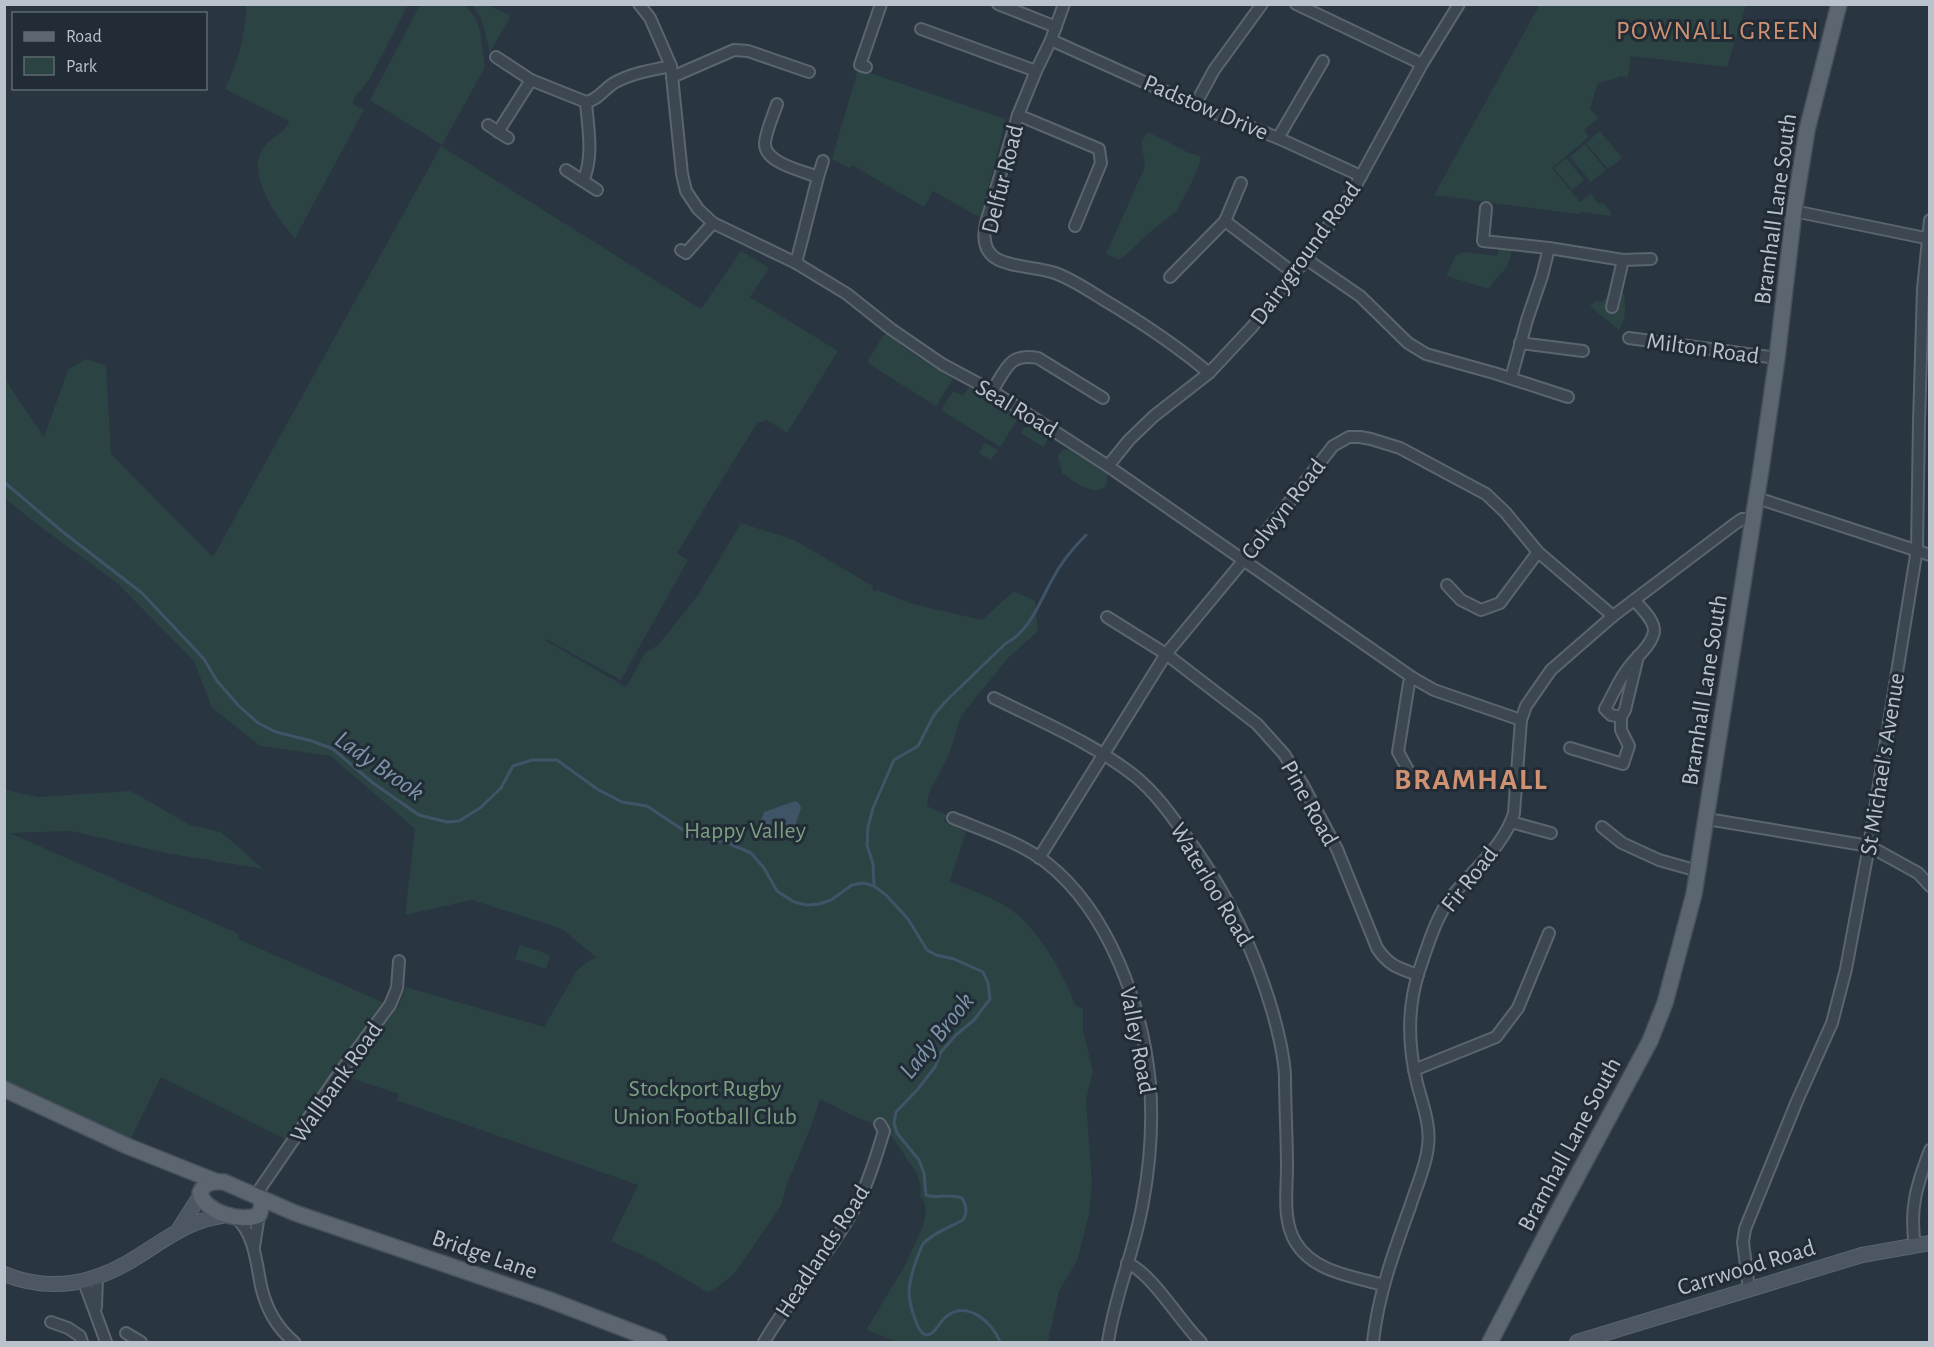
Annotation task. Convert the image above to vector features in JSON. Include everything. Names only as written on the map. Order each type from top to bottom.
[{"type":"main road","name":"Bramhall Lane South","points":[[1490,1342],[1650,1041],[1665,1003],[1694,894],[1754,519],[1777,358],[1794,211],[1807,130],[1839,4]]},
{"type":"main road","points":[[4,1089],[120,1143],[183,1177],[212,1208],[232,1216],[253,1218],[259,1206]]},
{"type":"main road","name":"Bridge Lane","points":[[120,1143],[215,1181],[224,1182],[259,1206],[295,1213],[547,1299],[659,1342]]},
{"type":"main road","points":[[200,1194],[207,1183],[215,1181]]},
{"type":"street","name":"Seal Road","points":[[639,4],[650,18],[672,71],[682,174],[686,191],[698,209],[713,223],[796,263],[847,294],[891,329],[942,364],[992,391],[1108,466],[1413,678],[1434,690],[1521,720]]},
{"type":"street","points":[[866,67],[860,65],[881,4]]},
{"type":"street","points":[[998,4],[1056,27]]},
{"type":"street","name":"Delfur Road","points":[[1064,4],[1018,115],[983,235],[984,243],[989,252],[998,259],[1054,273],[1072,281],[1153,330],[1209,373]]},
{"type":"street","points":[[1196,105],[1214,70],[1262,4]]},
{"type":"street","points":[[1296,4],[1422,64]]},
{"type":"street","name":"Dairyground Road","points":[[1108,466],[1129,440],[1154,416],[1209,373],[1252,327],[1295,274],[1361,176],[1422,64],[1459,4]]},
{"type":"street","points":[[922,43],[924,30],[1036,71]]},
{"type":"street","name":"Padstow Drive","points":[[1051,40],[1361,176]]},
{"type":"street","points":[[496,57],[531,80],[586,102],[592,100],[613,83],[626,77],[672,71],[734,50],[748,51],[809,72]]},
{"type":"street","points":[[1278,138],[1323,61]]},
{"type":"street","points":[[498,132],[531,80]]},
{"type":"street","points":[[583,181],[590,153],[586,102]]},
{"type":"street","points":[[777,104],[765,143],[767,154],[775,160],[818,177]]},
{"type":"street","points":[[1018,115],[1099,149],[1101,163],[1075,226]]},
{"type":"street","points":[[488,125],[508,138]]},
{"type":"street","points":[[796,263],[823,161]]},
{"type":"street","points":[[566,170],[597,190]]},
{"type":"street","points":[[1170,278],[1226,221],[1241,183]]},
{"type":"street","points":[[1486,208],[1483,241],[1548,248],[1623,260],[1651,259]]},
{"type":"street","points":[[1794,211],[1929,239]]},
{"type":"street","name":"St Michael's Avenue","points":[[1749,1289],[1743,1242],[1745,1229],[1797,1101],[1832,1023],[1846,969],[1869,846],[1917,549],[1924,422],[1923,289],[1929,220]]},
{"type":"street","points":[[1226,221],[1295,274]]},
{"type":"street","points":[[681,250],[686,253],[713,223]]},
{"type":"street","points":[[1511,378],[1542,276],[1548,248]]},
{"type":"street","points":[[1306,259],[1360,296],[1408,344],[1426,354],[1568,397]]},
{"type":"street","points":[[1612,307],[1623,260]]},
{"type":"street","name":"Milton Road","points":[[1629,338],[1777,358]]},
{"type":"street","points":[[1520,343],[1583,351]]},
{"type":"street","points":[[992,391],[1012,360],[1029,356],[1038,358],[1103,398]]},
{"type":"street","name":"Colwyn Road","points":[[1039,858],[1166,654],[1244,560],[1333,446],[1343,439],[1366,438],[1400,448],[1486,494],[1538,552],[1613,616]]},
{"type":"street","points":[[1757,498],[1917,549],[1929,555]]},
{"type":"street","name":"Fir Road","points":[[1373,1342],[1383,1285],[1419,1180],[1428,1146],[1426,1120],[1411,1056],[1411,1012],[1418,975],[1438,919],[1448,901],[1494,847],[1511,822],[1514,813],[1521,720],[1526,705],[1551,670],[1613,616],[1736,523],[1742,519],[1754,519]]},
{"type":"street","points":[[1447,585],[1461,600],[1481,610],[1500,603],[1538,552]]},
{"type":"street","points":[[1621,717],[1611,715],[1605,709],[1627,668],[1647,646],[1654,632],[1652,621],[1634,600]]},
{"type":"street","name":"Pine Road","points":[[1107,617],[1166,654],[1257,724],[1284,754],[1337,849],[1377,948],[1393,966],[1418,975]]},
{"type":"street","points":[[1570,748],[1623,764],[1629,746],[1621,730],[1621,717],[1625,710],[1638,656]]},
{"type":"street","points":[[1413,678],[1409,684],[1398,752],[1413,779]]},
{"type":"street","name":"Waterloo Road","points":[[994,698],[1103,753],[1151,790],[1196,850],[1234,913],[1252,949],[1277,1029],[1284,1069],[1286,1198],[1290,1231],[1296,1244],[1309,1258],[1321,1266],[1383,1285]]},
{"type":"street","name":"Valley Road","points":[[953,818],[1039,858],[1075,891],[1094,917],[1124,975],[1136,1013],[1148,1070],[1151,1111],[1144,1200],[1139,1227],[1114,1310],[1108,1342]]},
{"type":"street","points":[[1707,819],[1869,846],[1918,873],[1929,886]]},
{"type":"street","points":[[1511,822],[1551,833]]},
{"type":"street","points":[[1602,827],[1622,843],[1659,860],[1698,871]]},
{"type":"street","points":[[1414,1070],[1496,1037],[1518,1008],[1549,933]]},
{"type":"street","name":"Wallbank Road","points":[[259,1206],[338,1075],[390,1005],[397,987],[399,961]]},
{"type":"street","name":"Headlands Road","points":[[764,1342],[838,1235],[859,1200],[873,1172],[884,1131],[880,1124]]},
{"type":"street","points":[[1922,1244],[1912,1227],[1913,1202],[1929,1150]]},
{"type":"street","points":[[179,1229],[200,1194]]},
{"type":"street","points":[[254,1247],[259,1206]]},
{"type":"street","points":[[4,1274],[28,1283],[68,1284],[90,1280],[134,1259],[179,1229],[210,1217],[232,1216],[243,1224],[254,1247],[269,1310],[278,1325],[294,1342]]},
{"type":"street","name":"Carrwood Road","points":[[1577,1342],[1862,1255],[1922,1244]]},
{"type":"street","points":[[1127,1263],[1137,1267],[1201,1342]]},
{"type":"street","points":[[90,1280],[96,1313],[106,1342]]},
{"type":"street","points":[[51,1322],[68,1328],[80,1336],[82,1342]]},
{"type":"street","points":[[126,1333],[141,1342]]},
{"type":"green space","points":[[1540,4],[1746,5],[1727,67],[1631,56],[1628,77],[1618,76],[1618,78],[1598,83],[1590,109],[1599,118],[1584,130],[1589,137],[1552,168],[1580,202],[1591,194],[1599,204],[1603,202],[1611,216],[1583,212],[1577,214],[1434,195]]},
{"type":"green space","points":[[246,5],[408,5],[369,80],[354,98],[353,104],[364,110],[295,238],[272,208],[258,170],[259,158],[264,147],[285,129],[289,121],[225,89],[240,48],[245,27]]},
{"type":"green space","points":[[420,5],[465,5],[476,19],[480,31],[485,67],[442,145],[370,100]]},
{"type":"green space","points":[[472,5],[488,5],[511,16],[490,52],[481,18]]},
{"type":"green space","points":[[858,69],[1006,119],[981,218],[933,191],[924,207],[852,165],[850,168],[832,159]]},
{"type":"green space","points":[[1600,131],[1622,158],[1608,169],[1586,143]]},
{"type":"green space","points":[[1148,132],[1187,152],[1200,156],[1201,160],[1176,212],[1120,260],[1106,254],[1144,169],[1141,142]]},
{"type":"green space","points":[[1585,144],[1606,170],[1591,182],[1570,157]]},
{"type":"green space","points":[[441,146],[701,309],[741,251],[769,268],[750,297],[838,351],[787,433],[767,420],[757,423],[677,553],[688,560],[621,680],[545,640],[626,687],[645,653],[658,645],[698,595],[741,523],[794,540],[873,586],[872,590],[913,604],[982,620],[1014,591],[1035,601],[1038,631],[1007,659],[961,716],[950,752],[929,793],[927,806],[947,815],[944,822],[966,832],[950,881],[996,901],[1020,917],[1049,952],[1075,1005],[1083,1009],[1083,1030],[1093,1071],[1086,1100],[1092,1183],[1089,1214],[1077,1261],[1059,1291],[1048,1342],[998,1342],[996,1337],[997,1342],[898,1342],[866,1330],[904,1267],[923,1226],[926,1211],[924,1201],[920,1196],[921,1188],[917,1174],[883,1127],[855,1117],[820,1099],[787,1184],[781,1206],[734,1274],[718,1287],[707,1292],[653,1260],[611,1241],[638,1185],[396,1100],[399,1094],[344,1076],[398,1007],[406,987],[544,1027],[576,972],[596,957],[562,929],[472,900],[405,915],[415,829],[331,756],[260,746],[212,708],[194,661],[117,583],[5,498],[4,378],[44,437],[68,370],[85,359],[106,365],[111,454],[213,557]]},
{"type":"green space","points":[[1566,158],[1584,180],[1572,190],[1554,168]]},
{"type":"green space","points":[[1500,243],[1513,245],[1511,255],[1507,267],[1489,289],[1446,276],[1456,255],[1465,252],[1497,256]]},
{"type":"green space","points":[[1616,289],[1624,294],[1625,304],[1624,317],[1619,330],[1590,306],[1596,301],[1602,301]]},
{"type":"green space","points":[[887,334],[914,355],[953,379],[936,406],[869,364],[868,360],[883,336]]},
{"type":"green space","points":[[969,387],[1019,417],[1000,447],[941,410],[953,391],[963,396]]},
{"type":"green space","points":[[1031,425],[1050,436],[1043,447],[1021,433],[1023,428]]},
{"type":"green space","points":[[985,443],[998,450],[991,460],[979,453]]},
{"type":"green space","points":[[1069,449],[1107,474],[1104,488],[1093,490],[1087,488],[1062,473],[1058,456],[1062,450]]},
{"type":"green space","points":[[5,790],[38,797],[131,791],[190,825],[221,832],[263,869],[166,853],[71,831],[10,833],[239,934],[238,939],[387,1004],[289,1141],[161,1077],[127,1146],[5,1088]]},
{"type":"green space","points":[[520,945],[550,955],[546,969],[515,959]]},
{"type":"water","points":[[795,801],[801,808],[794,829],[778,832],[762,826],[764,812]]},
{"type":"waterway","name":"Lady Brook","points":[[4,482],[63,532],[142,593],[204,659],[217,681],[239,706],[258,723],[276,732],[333,749],[373,783],[419,815],[447,822],[459,821],[480,808],[501,788],[513,766],[532,760],[557,760],[597,789],[622,802],[647,806],[692,836],[728,843],[751,853],[764,868],[777,891],[794,902],[807,905],[819,904],[831,900],[852,885],[863,883],[874,886],[886,895],[908,919],[927,950],[983,972],[988,983],[990,999],[974,1020],[941,1052],[935,1067],[896,1112],[894,1123],[897,1133],[919,1160],[924,1173],[926,1195],[962,1198],[966,1209],[963,1220],[942,1230],[923,1244],[920,1250],[909,1290],[910,1303],[918,1328],[922,1333],[929,1335],[947,1316],[955,1312],[971,1312],[986,1321],[1000,1342]]},
{"type":"waterway","points":[[874,886],[873,864],[867,845],[868,827],[873,808],[894,760],[918,746],[934,715],[945,702],[1005,644],[1021,632],[1033,616],[1059,568],[1086,535]]},
{"type":"district","name":"POWNALL GREEN","points":[[1718,30]]},
{"type":"district","name":"BRAMHALL","points":[[1471,779]]},
{"type":"park label","name":"Happy Valley","points":[[745,830]]},
{"type":"park label","name":"Stockport Rugby Union Football Club","points":[[705,1102]]}]
